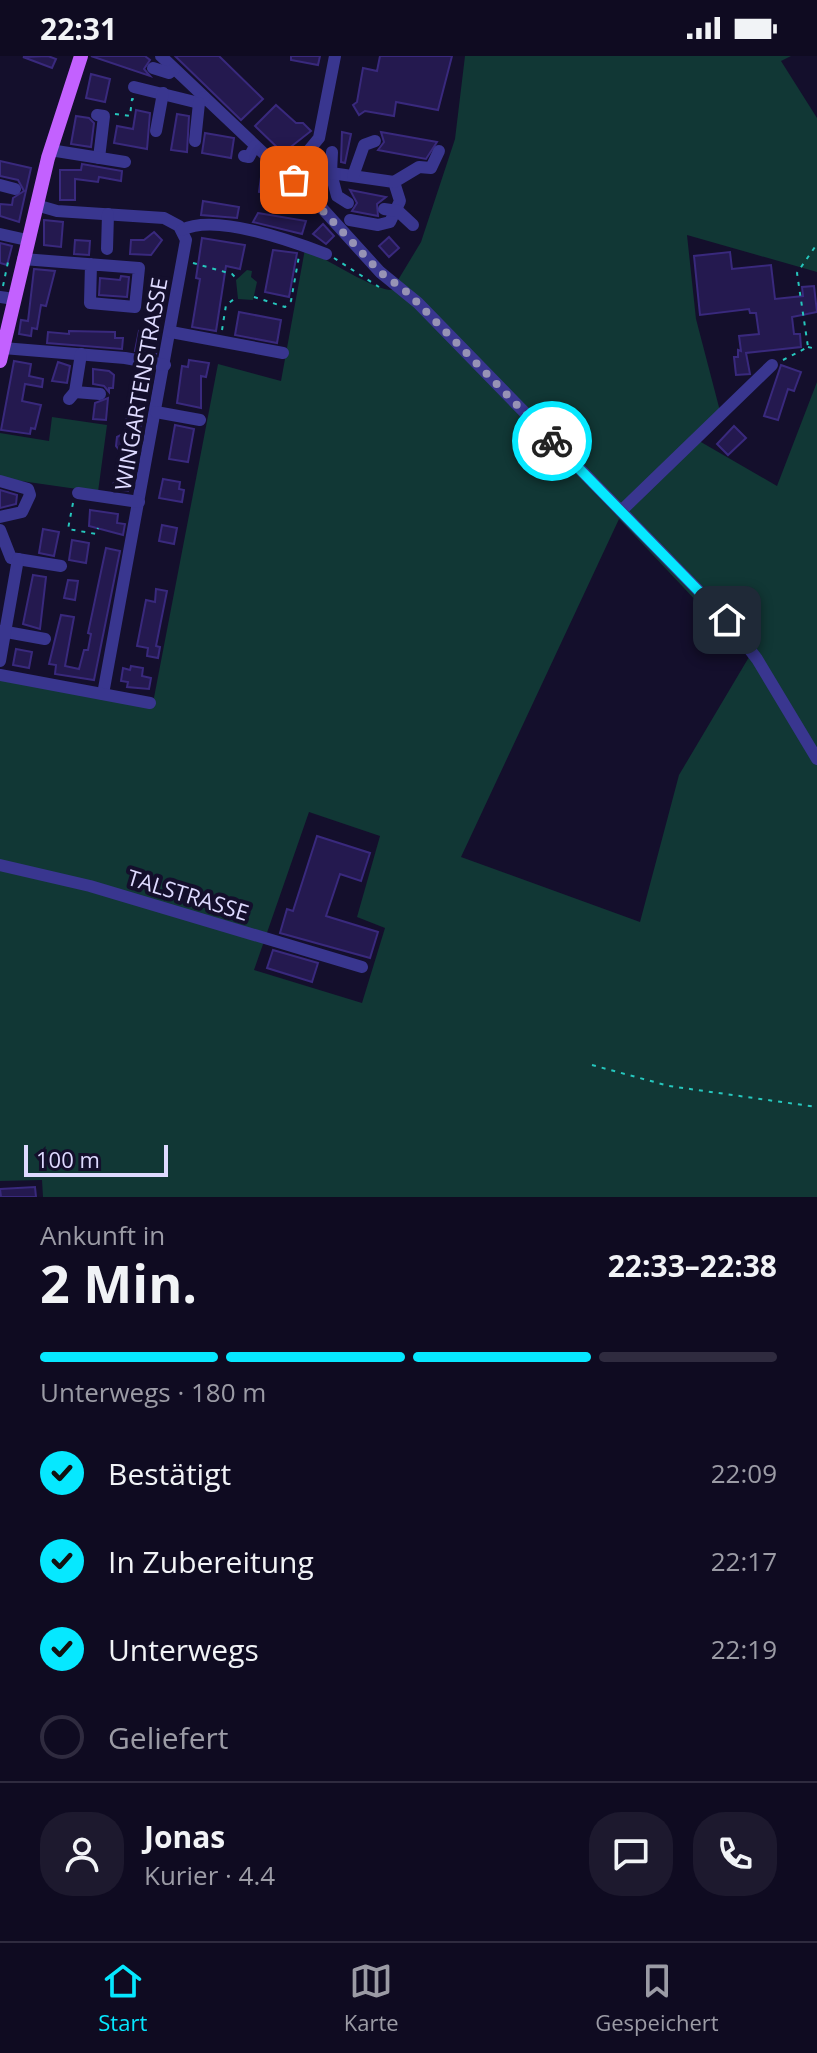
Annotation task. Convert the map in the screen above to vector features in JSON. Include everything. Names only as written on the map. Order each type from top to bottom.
[{"type":"main road","points":[[2,354],[5,296],[16,260],[27,240],[78,57]]},
{"type":"street","points":[[161,56],[201,100],[290,173],[369,261],[408,293],[727,620],[757,659],[817,759]]},
{"type":"street","points":[[290,173],[321,132],[335,56]]},
{"type":"street","points":[[153,68],[169,73],[174,69]]},
{"type":"street","points":[[133,93],[163,93],[201,100]]},
{"type":"street","points":[[156,131],[163,93]]},
{"type":"street","points":[[195,141],[201,100]]},
{"type":"street","points":[[99,158],[103,114]]},
{"type":"street","points":[[353,176],[364,145],[375,141]]},
{"type":"street","points":[[244,156],[249,157],[255,146]]},
{"type":"street","points":[[50,150],[125,162]]},
{"type":"street","points":[[306,154],[331,173],[394,182],[419,167],[431,168],[439,151]]},
{"type":"street","points":[[332,152],[331,173],[337,196],[348,203]]},
{"type":"street","points":[[394,182],[413,225]]},
{"type":"street","points":[[0,185],[15,189]]},
{"type":"street","points":[[36,205],[57,211],[164,218],[182,230],[204,223],[301,245],[326,254]]},
{"type":"street","points":[[384,209],[403,205]]},
{"type":"street","points":[[350,220],[378,225],[390,222],[403,205]]},
{"type":"street","points":[[107,249],[108,214]]},
{"type":"street","name":"WINGARTENSTRASSE","points":[[103,694],[171,332],[176,285],[186,247],[182,230]]},
{"type":"street","points":[[0,234],[27,240]]},
{"type":"street","points":[[16,260],[91,264],[139,268],[135,307],[90,303],[91,264]]},
{"type":"street","points":[[171,332],[283,353]]},
{"type":"street","points":[[2,354],[81,354],[165,365]]},
{"type":"street","points":[[81,354],[72,396],[100,394]]},
{"type":"street","points":[[621,511],[772,365]]},
{"type":"street","points":[[156,412],[200,420]]},
{"type":"street","points":[[0,481],[28,489],[23,504],[13,517],[0,517]]},
{"type":"street","points":[[81,499],[139,502]]},
{"type":"street","points":[[0,530],[9,558],[0,661]]},
{"type":"street","points":[[9,558],[61,566]]},
{"type":"street","points":[[3,631],[45,639]]},
{"type":"street","points":[[0,675],[150,703]]},
{"type":"street","name":"TALSTRASSE","points":[[0,865],[90,886],[362,967]]},
{"type":"path","points":[[103,114],[130,116],[133,93]]},
{"type":"path","points":[[808,347],[797,273],[817,244]]},
{"type":"path","points":[[254,297],[285,307],[291,301],[301,245]]},
{"type":"path","points":[[326,254],[380,287],[384,284]]},
{"type":"path","points":[[5,296],[16,260]]},
{"type":"path","points":[[189,260],[198,266],[232,274],[238,280]]},
{"type":"path","points":[[220,341],[226,305],[237,297]]},
{"type":"path","points":[[772,365],[808,347],[817,349]]},
{"type":"path","points":[[81,499],[68,529],[96,534],[98,528]]},
{"type":"path","points":[[592,1065],[632,1079],[669,1086],[817,1107]]},
{"type":"green space","points":[[465,56],[791,56],[781,61],[817,118],[817,272],[687,235],[696,319],[720,411],[694,438],[777,486],[817,382],[817,1197],[43,1197],[42,1180],[0,1181],[0,680],[152,708],[218,364],[281,381],[305,249],[363,280],[392,290],[421,242],[455,139]],"holes":[[[619,519],[749,657],[679,775],[640,922],[461,857]],[[309,812],[380,836],[357,917],[385,928],[362,1003],[254,970]]]},
{"type":"green space","points":[[247,270],[252,271],[251,277],[257,282],[253,300],[238,299],[236,280]]},
{"type":"green space","points":[[52,417],[107,425],[98,492],[0,478],[0,433],[49,441]]},
{"type":"building","points":[[48,56],[56,59],[52,68],[23,57]]},
{"type":"building","points":[[91,56],[145,56],[150,60],[144,69],[150,76]]},
{"type":"building","points":[[175,56],[219,56],[263,99],[241,120]]},
{"type":"building","points":[[291,56],[320,56],[318,65],[291,60]]},
{"type":"building","points":[[380,56],[452,56],[438,110],[396,102],[394,116],[365,111],[359,115],[353,105],[357,102],[363,68],[377,71]]},
{"type":"building","points":[[91,74],[110,79],[105,102],[86,98]]},
{"type":"building","points":[[276,105],[296,123],[303,123],[311,131],[283,153],[255,126]]},
{"type":"building","points":[[136,110],[150,113],[147,149],[114,143],[117,126],[133,129]]},
{"type":"building","points":[[177,114],[189,116],[187,152],[171,150]]},
{"type":"building","points":[[76,116],[89,118],[94,123],[91,147],[71,144]]},
{"type":"building","points":[[342,132],[351,134],[345,163],[341,162]]},
{"type":"building","points":[[381,132],[437,142],[426,159],[378,150],[384,142]]},
{"type":"building","points":[[205,133],[234,138],[231,158],[202,153]]},
{"type":"building","points":[[0,161],[31,168],[19,222],[0,216],[0,204],[12,205],[13,198],[24,191],[18,180],[0,176]]},
{"type":"building","points":[[82,164],[122,171],[121,181],[99,177],[98,182],[75,179],[75,200],[60,200],[60,170],[81,170]]},
{"type":"building","points":[[261,177],[277,179],[275,194],[259,192]]},
{"type":"building","points":[[350,190],[386,197],[377,204],[378,216],[352,211],[357,203]]},
{"type":"building","points":[[203,201],[239,207],[237,218],[201,215]]},
{"type":"building","points":[[258,213],[306,221],[302,234],[253,222]]},
{"type":"building","points":[[44,220],[63,222],[61,247],[44,245]]},
{"type":"building","points":[[323,224],[334,236],[326,244],[313,234]]},
{"type":"building","points":[[154,232],[162,240],[151,255],[130,254],[131,240],[144,240]]},
{"type":"building","points":[[389,237],[399,248],[389,257],[379,246]]},
{"type":"building","points":[[202,238],[245,245],[240,269],[226,266],[216,331],[192,327],[200,279],[196,278]]},
{"type":"building","points":[[75,240],[90,241],[89,255],[74,254]]},
{"type":"building","points":[[0,243],[12,246],[7,265],[0,263]]},
{"type":"building","points":[[273,250],[297,253],[289,297],[265,292]]},
{"type":"building","points":[[730,252],[732,269],[771,265],[775,299],[803,296],[802,287],[814,286],[817,312],[792,317],[794,334],[800,334],[801,347],[746,353],[750,374],[736,375],[734,357],[738,357],[738,350],[741,351],[739,336],[759,334],[756,313],[750,313],[749,309],[700,315],[694,256]]},
{"type":"building","points":[[34,269],[55,271],[46,306],[41,305],[37,329],[32,328],[31,336],[19,334],[21,320],[28,321]]},
{"type":"building","points":[[121,276],[129,277],[127,297],[99,295],[100,278],[120,280]]},
{"type":"building","points":[[239,312],[281,320],[277,343],[235,335]]},
{"type":"building","points":[[69,331],[115,332],[115,338],[123,338],[122,349],[47,343],[48,332],[69,334]]},
{"type":"building","points":[[139,331],[159,335],[156,354],[135,351]]},
{"type":"building","points":[[189,360],[209,363],[206,377],[201,376],[201,408],[177,403],[182,366],[188,367]]},
{"type":"building","points":[[14,361],[31,364],[29,376],[43,379],[42,387],[25,384],[22,401],[41,405],[35,429],[31,428],[30,434],[1,430]]},
{"type":"building","points":[[58,362],[70,366],[67,383],[52,381]]},
{"type":"building","points":[[781,365],[801,372],[794,391],[788,389],[778,420],[764,416]]},
{"type":"building","points":[[93,369],[109,371],[114,375],[113,388],[109,388],[109,392],[104,386],[93,384]]},
{"type":"building","points":[[137,370],[151,372],[128,491],[112,489],[122,454],[116,446],[117,437],[125,433],[128,405],[134,406]]},
{"type":"building","points":[[108,398],[106,420],[93,419],[95,403]]},
{"type":"building","points":[[175,425],[194,429],[188,462],[169,459]]},
{"type":"building","points":[[734,426],[746,438],[728,455],[717,444]]},
{"type":"building","points":[[163,479],[180,482],[179,489],[184,490],[182,502],[159,498]]},
{"type":"building","points":[[0,490],[17,495],[16,504],[0,508]]},
{"type":"building","points":[[90,510],[118,514],[117,523],[125,524],[123,535],[89,526]]},
{"type":"building","points":[[162,525],[177,528],[174,544],[159,541]]},
{"type":"building","points":[[43,529],[59,532],[54,556],[39,553]]},
{"type":"building","points":[[72,540],[89,543],[86,563],[69,560]]},
{"type":"building","points":[[106,548],[120,551],[94,680],[55,674],[56,665],[49,664],[61,615],[74,617],[65,666],[79,669],[84,650],[88,650],[91,634],[88,633]]},
{"type":"building","points":[[33,575],[46,577],[40,629],[23,624]]},
{"type":"building","points":[[68,580],[78,581],[75,600],[64,598]]},
{"type":"building","points":[[156,589],[167,591],[156,646],[160,647],[158,658],[147,656],[148,648],[137,646],[146,600],[155,602]]},
{"type":"building","points":[[16,649],[32,652],[29,668],[13,665]]},
{"type":"building","points":[[131,666],[143,668],[142,676],[151,678],[149,689],[127,687],[128,682],[121,681],[123,668],[130,670]]},
{"type":"building","points":[[317,836],[370,853],[361,881],[340,874],[326,916],[378,932],[370,958],[280,933],[287,909],[293,911]]},
{"type":"building","points":[[273,950],[318,963],[312,982],[267,968]]},
{"type":"building","points":[[35,1187],[36,1197],[1,1197],[0,1189]]},
{"type":"way so far","points":[[294,180],[346,232],[369,261],[408,293],[552,441]]},
{"type":"route","points":[[552,441],[727,620]]}]
